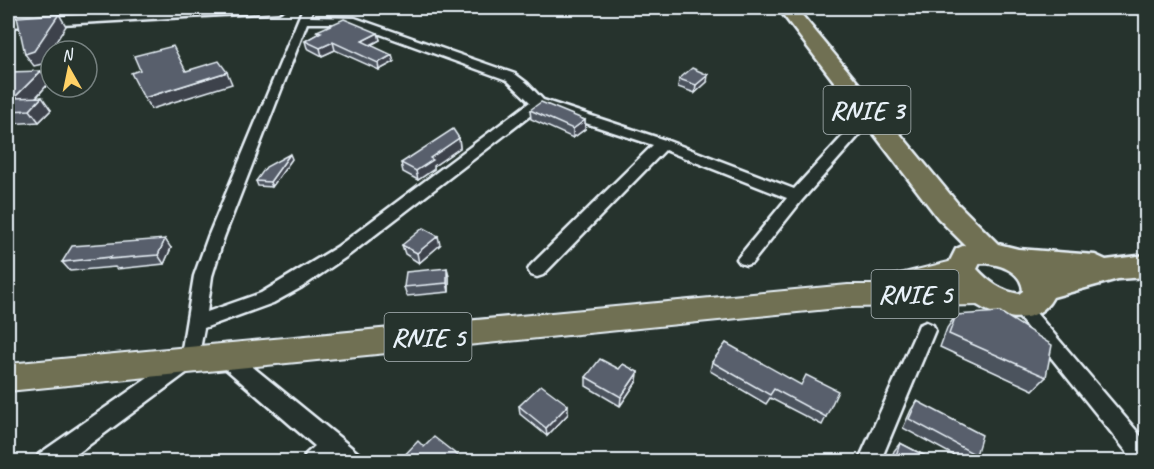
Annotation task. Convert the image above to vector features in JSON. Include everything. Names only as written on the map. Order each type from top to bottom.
[{"type":"highway","name":"RNIE 3","points":[[787,8],[983,259],[1036,279],[1029,297]]},
{"type":"highway","name":"RNIE 3","points":[[983,259],[1132,267],[1029,297],[994,300],[982,294],[964,278],[983,259]]},
{"type":"main road","name":"RNIE 5","points":[[848,296],[983,259]]},
{"type":"main road","name":"RNIE 5","points":[[8,378],[848,296],[982,294]]},
{"type":"street","points":[[8,15],[151,8]]},
{"type":"street","points":[[8,23],[278,8]]},
{"type":"street","points":[[48,462],[190,359],[203,276],[216,237],[306,14],[351,20],[511,77],[523,86],[538,104],[663,144],[798,196]]},
{"type":"street","points":[[195,324],[267,298],[305,276],[343,251],[538,104]]},
{"type":"street","points":[[746,259],[870,115]]},
{"type":"street","points":[[537,270],[663,144]]},
{"type":"street","points":[[1029,297],[1146,458]]},
{"type":"street","points":[[869,462],[926,330]]},
{"type":"street","points":[[225,356],[351,462]]},
{"type":"street","points":[[314,462],[332,445]]},
{"type":"building","points":[[59,14],[42,39],[39,39],[34,51],[25,54],[17,17]]},
{"type":"building","points":[[344,19],[378,33],[362,41],[392,55],[378,63],[333,42],[320,48],[305,41],[321,32],[317,31]]},
{"type":"building","points":[[173,46],[186,71],[219,61],[227,72],[144,98],[131,73],[140,70],[134,56]]},
{"type":"building","points":[[692,68],[708,75],[696,85],[679,79]]},
{"type":"building","points":[[39,71],[14,98],[39,97],[40,99],[30,110],[8,111],[8,72]]},
{"type":"building","points":[[541,102],[585,120],[573,129],[530,110]]},
{"type":"building","points":[[453,129],[459,138],[430,158],[433,160],[416,171],[401,163]]},
{"type":"building","points":[[290,154],[270,182],[256,181],[266,167]]},
{"type":"building","points":[[423,228],[438,236],[417,253],[402,245]]},
{"type":"building","points":[[165,239],[158,255],[62,262],[72,246]]},
{"type":"building","points":[[447,268],[447,283],[404,287],[406,272]]},
{"type":"building","points":[[1000,312],[1052,345],[1046,377],[949,334],[956,315]]},
{"type":"building","points":[[726,343],[801,385],[806,375],[838,391],[826,417],[774,389],[770,395],[712,362]]},
{"type":"building","points":[[600,359],[619,369],[623,364],[638,372],[621,397],[586,377]]},
{"type":"building","points":[[541,385],[568,405],[546,428],[519,406]]},
{"type":"building","points":[[917,401],[982,435],[976,455],[909,419]]},
{"type":"building","points":[[434,437],[466,462],[398,462],[418,441],[424,447]]},
{"type":"building","points":[[900,443],[937,462],[894,462]]}]
